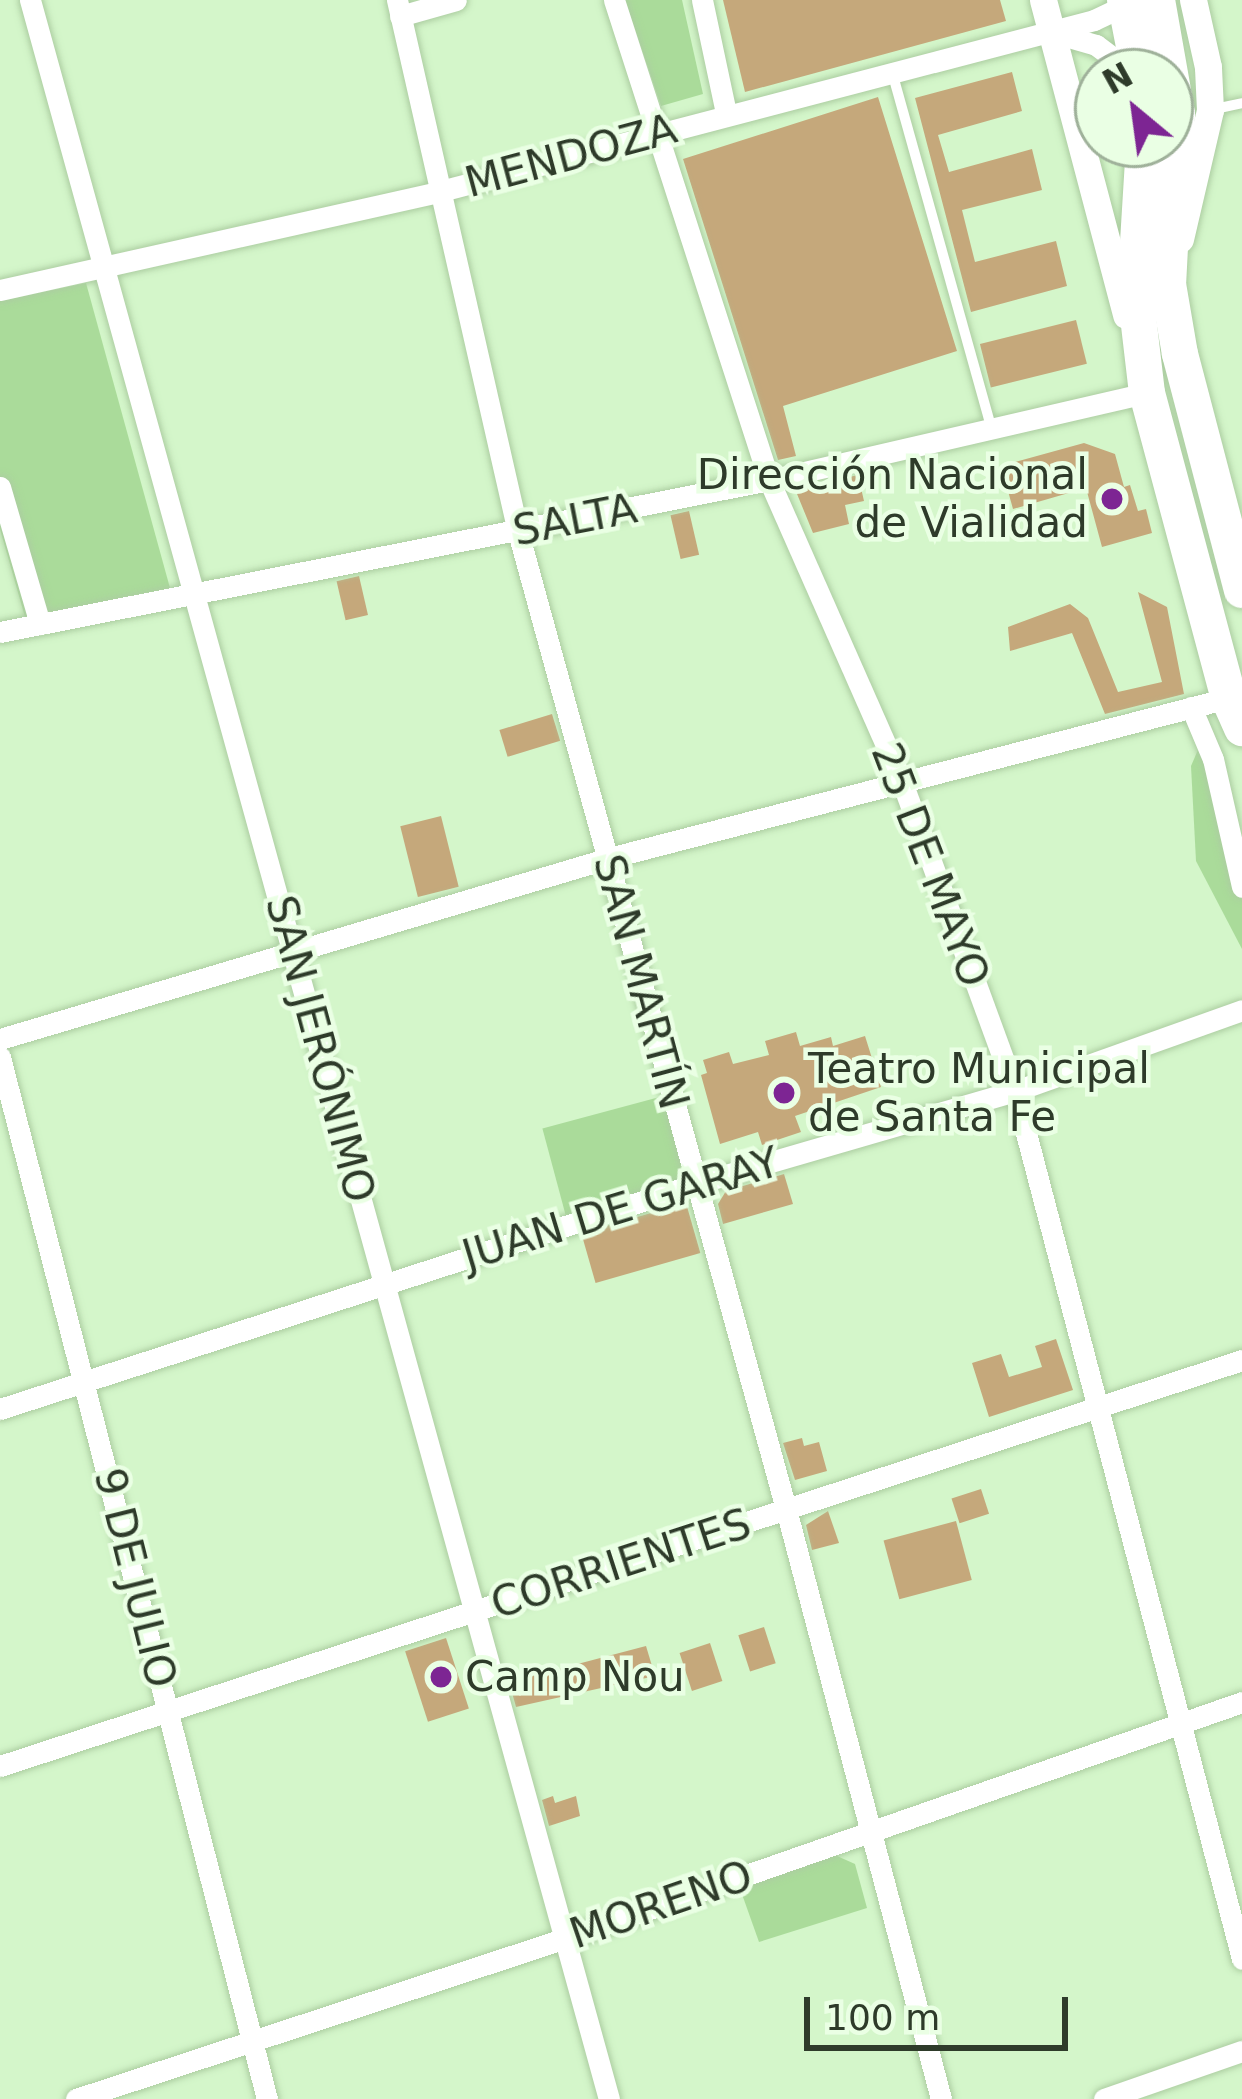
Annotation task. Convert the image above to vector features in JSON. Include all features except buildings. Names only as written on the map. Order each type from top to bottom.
[{"type":"highway","points":[[1136,2],[1158,48]]},
{"type":"highway","points":[[1136,2],[1136,48]]},
{"type":"highway","points":[[1143,168],[1135,291],[1147,393],[1238,707]]},
{"type":"highway","points":[[1180,168],[1170,297],[1242,590]]},
{"type":"main road","points":[[1043,0],[1147,393]]},
{"type":"main road","points":[[1193,0],[1208,67],[1194,90]]},
{"type":"street","name":"SAN JERÓNIMO","points":[[30,0],[101,271],[478,1611],[609,2099]]},
{"type":"street","points":[[399,8],[456,0]]},
{"type":"street","name":"25 DE MAYO","points":[[614,0],[769,480],[902,782],[1015,1091],[1242,1959]]},
{"type":"street","points":[[702,0],[726,113]]},
{"type":"street","name":"MENDOZA","points":[[0,290],[437,192],[1050,32],[1136,2]]},
{"type":"street","name":"SAN MARTÍN","points":[[399,8],[437,192],[518,532],[786,1509],[941,2099]]},
{"type":"street","points":[[1050,32],[1102,48]]},
{"type":"street","name":"SALTA","points":[[0,632],[769,480],[1147,393]]},
{"type":"street","points":[[0,487],[40,624]]},
{"type":"street","points":[[0,1039],[609,858],[1191,707],[1238,707]]},
{"type":"street","points":[[1191,707],[1213,758],[1242,886]]},
{"type":"street","name":"JUAN DE GARAY","points":[[0,1409],[86,1385],[385,1282],[694,1184],[1015,1091],[1242,1010]]},
{"type":"street","name":"9 DE JULIO","points":[[0,1057],[267,2099]]},
{"type":"street","name":"CORRIENTES","points":[[0,1766],[1242,1360]]},
{"type":"street","name":"MORENO","points":[[76,2099],[566,1938],[1242,1702]]},
{"type":"street","points":[[1104,2099],[1242,2051]]},
{"type":"lane","points":[[892,72],[992,429]]},
{"type":"lane","points":[[1194,104],[1242,103]]},
{"type":"green space","points":[[625,0],[682,0],[703,94],[661,106]]},
{"type":"green space","points":[[86,283],[170,588],[25,617],[0,529],[0,301]]},
{"type":"green space","points":[[1201,743],[1242,899],[1242,949],[1196,861],[1191,766]]},
{"type":"green space","points":[[667,1095],[690,1182],[566,1215],[542,1128]]},
{"type":"green space","points":[[828,1852],[855,1864],[867,1908],[759,1942],[738,1883]]},
{"type":"place","name":"Dirección Nacional de Vialidad","points":[[1112,499]]},
{"type":"place","name":"Teatro Municipal de Santa Fe","points":[[784,1093]]},
{"type":"place","name":"Camp Nou","points":[[441,1677]]}]
